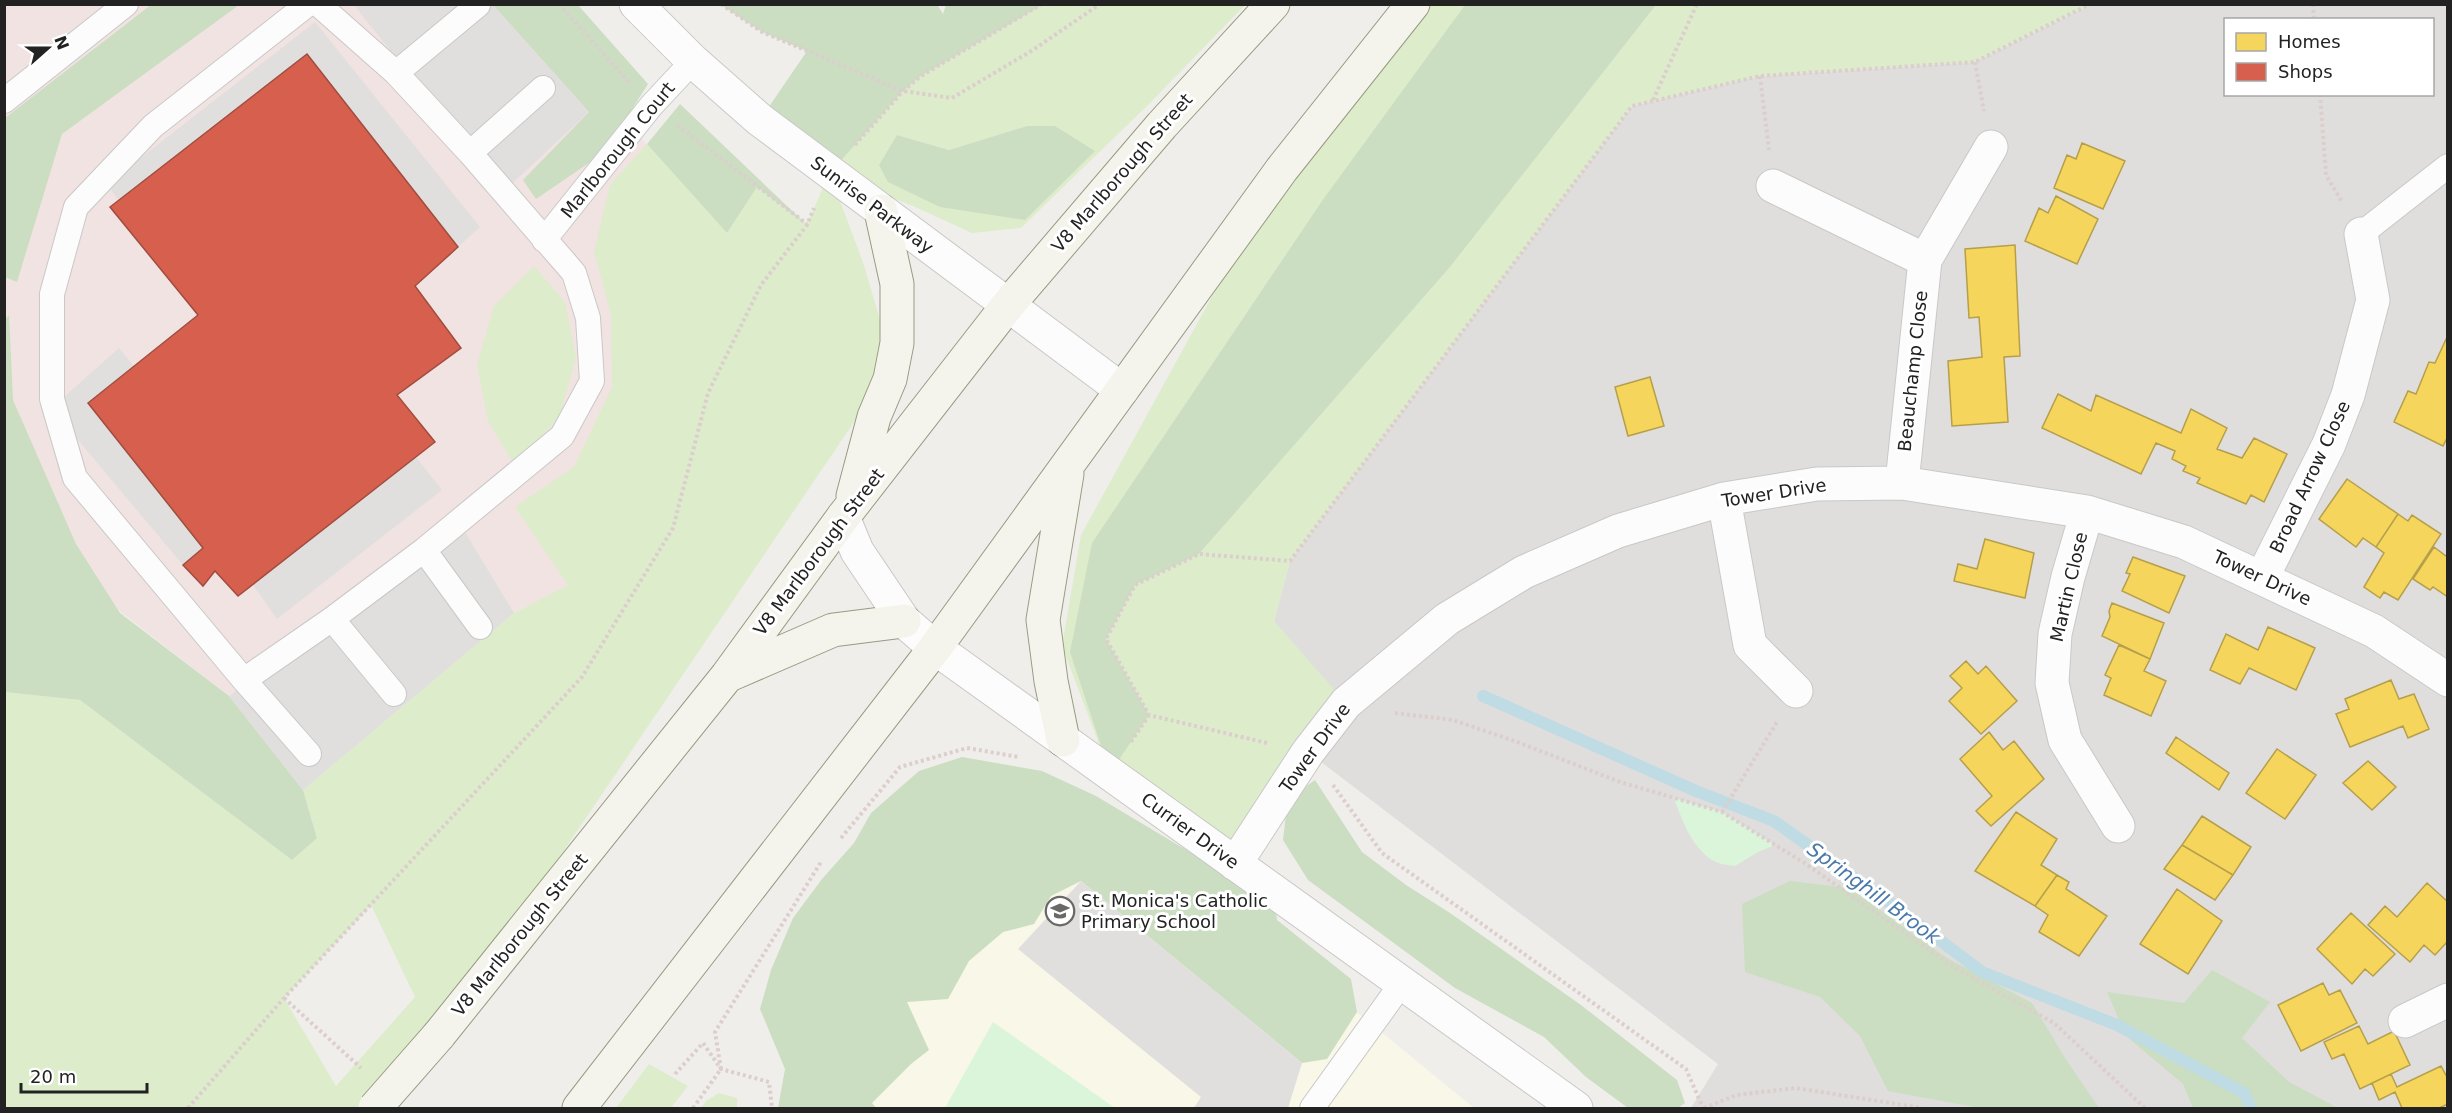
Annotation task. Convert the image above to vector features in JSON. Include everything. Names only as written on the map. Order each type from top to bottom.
[{"type":"main road","name":"V8 Marlborough Street","points":[[375,1108],[439,1035],[727,676],[846,513],[1008,305],[1162,125],[1273,4]]},
{"type":"main road","points":[[579,1108],[935,648],[1282,169],[1413,4]]},
{"type":"main road","points":[[846,513],[874,417],[890,379],[897,343],[897,284],[881,211]]},
{"type":"main road","points":[[1063,740],[1051,681],[1043,620],[1068,466]]},
{"type":"main road","points":[[727,676],[833,630],[904,621]]},
{"type":"street","name":"Sunrise Parkway","points":[[636,4],[693,61],[760,120],[829,174],[1122,390]]},
{"type":"street","name":"Beauchamp Close","points":[[1902,483],[1925,260],[1990,147]]},
{"type":"street","points":[[1773,186],[1925,260]]},
{"type":"street","name":"Broad Arrow Close","points":[[2262,578],[2329,444],[2348,395],[2373,300],[2361,234]]},
{"type":"street","name":"Tower Drive","points":[[1235,864],[1308,752],[1346,703],[1447,619],[1524,572],[1618,531],[1724,499],[1816,484],[1902,483],[2087,512],[2184,542],[2374,631],[2448,680]]},
{"type":"street","points":[[1724,499],[1750,645],[1796,691]]},
{"type":"street","name":"Martin Close","points":[[2087,512],[2068,577],[2058,623],[2052,683],[2065,740],[2118,826]]},
{"type":"street","name":"Currier Drive","points":[[846,513],[857,551],[904,621],[935,648],[1576,1108]]},
{"type":"street","points":[[2405,1020],[2448,1000]]},
{"type":"lane","points":[[4,100],[126,4]]},
{"type":"lane","points":[[308,4],[153,126],[76,207],[52,294],[52,399],[75,478],[309,754]]},
{"type":"lane","points":[[244,680],[332,619],[424,550],[562,436],[592,381],[588,318],[574,273],[470,153],[396,74],[318,4]]},
{"type":"lane","points":[[396,74],[478,5]]},
{"type":"lane","name":"Marlborough Court","points":[[544,240],[651,106],[693,61]]},
{"type":"lane","points":[[470,153],[543,88]]},
{"type":"lane","points":[[2361,234],[2448,166]]},
{"type":"lane","points":[[424,550],[480,627]]},
{"type":"lane","points":[[332,619],[394,694]]},
{"type":"lane","points":[[1312,1108],[1402,983]]},
{"type":"path","points":[[721,4],[762,32],[903,91],[952,98],[1033,50],[1100,4]]},
{"type":"path","points":[[188,1108],[284,998],[582,677],[673,528],[708,393],[761,285],[807,225],[829,174],[903,91],[921,76],[1042,4]]},
{"type":"path","points":[[1653,101],[1697,4]]},
{"type":"path","points":[[1922,1108],[1796,1088],[1737,1095],[1704,1108],[1686,1069],[1382,853],[1308,752],[1149,715],[1106,639],[1135,585],[1199,554],[1290,561],[1632,106],[1760,76],[1975,62],[2090,4]]},
{"type":"path","points":[[1975,62],[1990,147]]},
{"type":"path","points":[[1760,76],[1773,186]]},
{"type":"path","points":[[2320,96],[2326,175],[2361,234]]},
{"type":"path","points":[[1722,812],[1796,691]]},
{"type":"path","points":[[1389,713],[1453,720],[1620,782],[1722,812],[1806,864],[1952,966],[2054,1023],[2145,1108]]},
{"type":"path","points":[[1110,773],[1149,715]]},
{"type":"path","points":[[840,839],[900,766],[967,748],[1023,758]]},
{"type":"path","points":[[693,1108],[721,1069],[716,1032],[825,857]]},
{"type":"path","points":[[284,998],[363,1069]]},
{"type":"path","points":[[675,1074],[703,1043],[721,1069],[769,1083],[772,1108]]},
{"type":"shaded area","points":[[4,5],[520,5],[727,233],[568,585],[514,613],[303,790],[229,696],[5,522]]},
{"type":"shaded area","points":[[354,5],[493,5],[589,112],[503,192]]},
{"type":"shaded area","points":[[2090,5],[2447,5],[2447,1108],[1691,1108],[1718,1064],[1308,752],[1274,621],[1290,561],[1632,106],[1760,76],[1975,62]]},
{"type":"shaded area","points":[[315,22],[480,227],[458,247],[307,54],[118,200],[107,184]]},
{"type":"shaded area","points":[[119,348],[134,366],[88,403],[203,548],[183,565],[73,434],[64,397]]},
{"type":"shaded area","points":[[416,457],[442,490],[277,619],[253,585]]},
{"type":"shaded area","points":[[465,532],[514,613],[303,790],[229,696]]},
{"type":"shaded area","name":"St. Monica's Catholic Primary School","points":[[986,792],[1109,809],[1474,1108],[822,1108]]},
{"type":"shaded area","points":[[1081,881],[1302,1063],[1288,1108],[1194,1108],[1201,1097],[1018,949]]},
{"type":"green space","points":[[152,4],[239,5],[62,134],[17,282],[5,277],[5,118]]},
{"type":"green space","points":[[937,4],[943,14],[946,5],[1042,5],[921,76],[903,91],[829,174],[760,120],[807,51],[762,32],[721,5]]},
{"type":"green space","points":[[493,5],[578,5],[648,84],[605,152],[536,199],[523,180],[589,112]]},
{"type":"green space","points":[[1042,5],[1245,5],[1149,104],[1021,228],[972,233],[913,206],[830,174],[864,265],[886,341],[854,422],[439,1035],[375,1108],[5,1108],[5,692],[80,700],[292,860],[317,837],[303,790],[514,613],[568,585],[515,507],[574,467],[612,387],[611,315],[594,251],[610,185],[647,144],[727,233],[757,187],[807,224],[829,174],[903,91],[921,76]],"holes":[[[1027,126],[1054,126],[1095,151],[879,165],[897,135],[949,150]],[[371,905],[415,997],[336,1086],[284,998]]]},
{"type":"green space","points":[[1413,5],[1470,5],[1070,652],[1149,715],[1106,639],[1135,585],[1199,554],[1450,267],[1656,5],[2090,5],[1975,62],[1760,76],[1632,106],[1290,561],[1274,621],[1346,703],[1235,864],[1110,773],[1062,646],[1081,535],[1282,169]]},
{"type":"green space","points":[[1465,5],[1656,5],[1450,267],[1199,554],[1135,585],[1106,639],[1149,715],[1110,773],[1070,652],[1092,543],[1322,201]]},
{"type":"green space","points":[[680,104],[807,225],[757,187],[727,233],[647,144]]},
{"type":"green space","points":[[1027,126],[1055,126],[1095,151],[1025,220],[940,207],[888,182],[879,165],[897,135],[949,150]]},
{"type":"green space","points":[[534,266],[565,302],[576,358],[559,418],[514,464],[488,421],[477,365],[494,306]]},
{"type":"green space","points":[[9,315],[13,400],[76,544],[120,613],[229,696],[303,790],[317,838],[292,860],[80,700],[5,692],[4,320]]},
{"type":"green space","points":[[962,757],[1042,771],[1096,796],[1275,903],[1277,920],[1351,979],[1357,1012],[1327,1059],[1302,1063],[1081,881],[1051,896],[1034,924],[1003,932],[969,961],[948,999],[907,1002],[929,1050],[911,1064],[872,1103],[876,1108],[778,1108],[785,1069],[760,1009],[771,970],[793,918],[822,879],[854,843],[871,813],[919,771]]},
{"type":"green space","points":[[1315,780],[1362,852],[1406,885],[1581,1005],[1677,1080],[1685,1103],[1678,1108],[1628,1108],[1586,1077],[1544,1037],[1455,988],[1308,880],[1283,840],[1286,814],[1297,793]]},
{"type":"green space","points":[[1674,798],[1722,812],[1775,845],[1735,866],[1714,861],[1698,848],[1684,824]]},
{"type":"green space","points":[[1790,881],[1849,888],[1947,958],[2032,1003],[2099,1108],[1980,1108],[1888,1091],[1860,1036],[1820,997],[1745,972],[1742,904]]},
{"type":"green space","points":[[2212,970],[2270,1002],[2242,1038],[2289,1082],[2338,1108],[2193,1108],[2183,1084],[2126,1036],[2107,992],[2184,1003]]},
{"type":"green space","points":[[993,1022],[1115,1108],[945,1108]]},
{"type":"green space","points":[[649,1064],[688,1086],[671,1108],[616,1108]]},
{"type":"green space","points":[[719,1093],[737,1098],[737,1108],[701,1108],[706,1101]]},
{"type":"building: Homes","points":[[2082,143],[2125,161],[2103,209],[2054,188],[2067,155],[2076,159]]},
{"type":"building: Homes","points":[[2056,196],[2098,219],[2077,264],[2025,241],[2039,208],[2048,213]]},
{"type":"building: Homes","points":[[2015,245],[2020,356],[2004,357],[2008,422],[1952,426],[1948,361],[1982,357],[1979,317],[1969,318],[1965,249]]},
{"type":"building: Homes","points":[[2448,335],[2448,436],[2443,446],[2394,422],[2408,391],[2416,394],[2429,362],[2435,363]]},
{"type":"building: Homes","points":[[1650,377],[1664,426],[1628,436],[1615,387]]},
{"type":"building: Homes","points":[[2058,394],[2091,411],[2096,395],[2181,433],[2191,409],[2227,428],[2217,449],[2242,458],[2254,438],[2287,454],[2264,502],[2251,495],[2246,504],[2197,483],[2200,478],[2183,471],[2186,466],[2172,459],[2175,451],[2156,443],[2141,474],[2042,428]]},
{"type":"building: Homes","points":[[2347,479],[2398,514],[2376,547],[2363,538],[2356,547],[2319,519]]},
{"type":"building: Homes","points":[[2398,514],[2408,521],[2412,515],[2441,534],[2398,600],[2384,592],[2380,598],[2364,587],[2384,553],[2376,547]]},
{"type":"building: Homes","points":[[1985,539],[2034,553],[2025,598],[1954,581],[1958,564],[1977,569]]},
{"type":"building: Homes","points":[[2434,547],[2446,556],[2448,554],[2448,597],[2433,587],[2430,590],[2413,579]]},
{"type":"building: Homes","points":[[2133,557],[2185,576],[2169,613],[2122,591],[2130,574],[2126,573]]},
{"type":"building: Homes","points":[[2112,603],[2164,623],[2150,659],[2102,636],[2110,617],[2109,611]]},
{"type":"building: Homes","points":[[2268,627],[2315,648],[2296,690],[2249,668],[2240,684],[2210,670],[2226,634],[2258,650]]},
{"type":"building: Homes","points":[[2119,645],[2150,659],[2144,671],[2166,681],[2151,716],[2104,695],[2111,678],[2105,675]]},
{"type":"building: Homes","points":[[1966,661],[1978,674],[1986,666],[2017,701],[1981,734],[1949,701],[1962,688],[1950,676]]},
{"type":"building: Homes","points":[[2391,680],[2399,699],[2414,694],[2429,729],[2408,738],[2403,726],[2350,747],[2336,714],[2349,709],[2345,699]]},
{"type":"building: Homes","points":[[1989,732],[2003,750],[2014,741],[2044,779],[1991,826],[1976,811],[1992,796],[1960,759]]},
{"type":"building: Homes","points":[[2176,737],[2229,773],[2219,790],[2166,753]]},
{"type":"building: Homes","points":[[2277,749],[2316,775],[2285,819],[2246,793]]},
{"type":"building: Homes","points":[[2368,761],[2396,787],[2372,810],[2343,783]]},
{"type":"building: Homes","points":[[2016,812],[2057,839],[2041,865],[2057,875],[2035,906],[1975,871]]},
{"type":"building: Homes","points":[[2202,816],[2251,847],[2233,875],[2182,845]]},
{"type":"building: Homes","points":[[2182,845],[2233,875],[2215,900],[2164,869]]},
{"type":"building: Homes","points":[[2057,875],[2069,882],[2066,889],[2107,916],[2079,956],[2039,932],[2048,915],[2035,906]]},
{"type":"building: Homes","points":[[2427,883],[2448,902],[2448,941],[2435,955],[2424,945],[2410,962],[2368,925],[2385,906],[2397,917]]},
{"type":"building: Homes","points":[[2177,889],[2222,921],[2188,974],[2140,944]]},
{"type":"building: Homes","points":[[2351,913],[2395,954],[2373,976],[2365,969],[2352,984],[2317,949]]},
{"type":"building: Homes","points":[[2323,983],[2329,995],[2340,990],[2357,1023],[2301,1051],[2278,1005]]},
{"type":"building: Homes","points":[[2359,1026],[2368,1044],[2394,1031],[2410,1065],[2360,1089],[2344,1054],[2332,1059],[2324,1042]]},
{"type":"building: Homes","points":[[2441,1066],[2448,1079],[2448,1104],[2439,1108],[2402,1108],[2395,1092],[2379,1100],[2372,1083],[2391,1074],[2397,1087]]},
{"type":"building: Shops","points":[[307,54],[458,247],[415,286],[461,348],[397,395],[435,442],[238,596],[215,571],[203,586],[183,565],[203,548],[88,403],[198,315],[110,207]]},
{"type":"waterway","name":"Springhill Brook","points":[[1483,696],[1696,791],[1774,821],[1982,972],[2117,1025],[2244,1093],[2251,1108]]},
{"type":"place","name":"St. Monica's Catholic Primary School","points":[[1060,911]]}]
